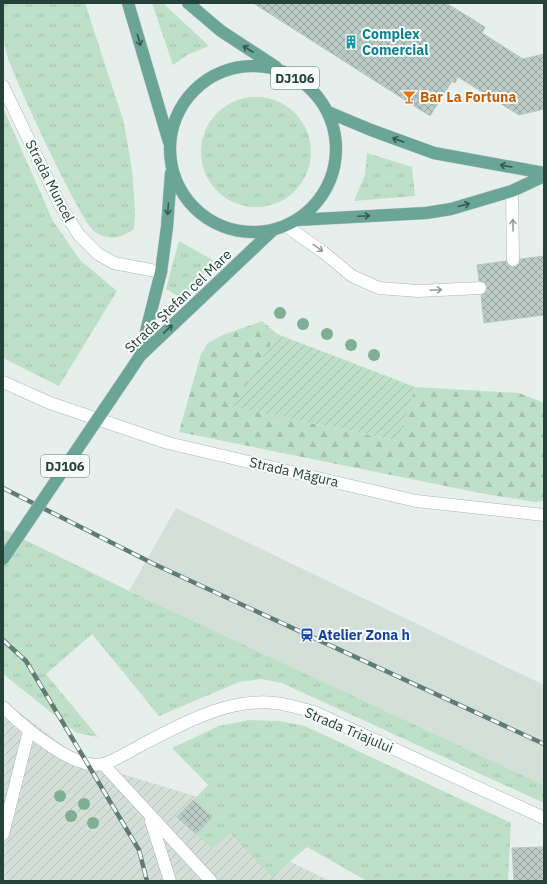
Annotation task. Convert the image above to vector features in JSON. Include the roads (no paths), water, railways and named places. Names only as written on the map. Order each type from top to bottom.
[{"type":"main road","points":[[128,3],[169,142]]},
{"type":"main road","points":[[188,3],[221,31],[280,70]]},
{"type":"main road","name":"DJ106","points":[[140,356],[161,272],[167,227],[171,170],[169,142],[175,118],[188,96],[207,79],[230,68],[255,65],[280,70],[300,80],[316,94],[328,112],[335,135],[336,159],[331,177],[316,204],[292,223]]},
{"type":"main road","points":[[328,112],[371,130],[434,153],[544,173]]},
{"type":"main road","name":"DJ106","points":[[171,170],[182,194],[199,213],[221,227],[247,232],[273,230],[292,223],[426,213],[452,209],[512,190],[544,176]]},
{"type":"main road","name":"Strada Ștefan cel Mare","points":[[3,559],[140,356],[273,230]]},
{"type":"street","name":"Strada Muncel","points":[[3,86],[60,205],[79,236],[98,254],[114,263],[161,272]]},
{"type":"street","points":[[512,190],[513,260]]},
{"type":"street","points":[[292,223],[323,252],[352,276],[379,288],[418,292],[480,288]]},
{"type":"street","name":"Strada Măgura","points":[[3,382],[50,403],[168,443],[416,501],[544,515]]},
{"type":"street","name":"Strada Triajului","points":[[103,764],[177,727],[216,710],[248,703],[276,703],[314,712],[544,818]]},
{"type":"street","points":[[3,707],[29,731],[62,754],[86,763],[103,764],[150,817],[211,881]]},
{"type":"street","points":[[3,834],[29,731]]},
{"type":"street","points":[[150,817],[170,881]]},
{"type":"railway","points":[[3,488],[156,565],[544,744]]},
{"type":"railway","points":[[3,640],[26,661],[139,850],[147,881]]},
{"type":"place","name":"Complex Comercial","points":[[351,42]]},
{"type":"place","name":"Bar La Fortuna","points":[[409,97]]},
{"type":"place","name":"Atelier Zona h","points":[[307,635]]}]
